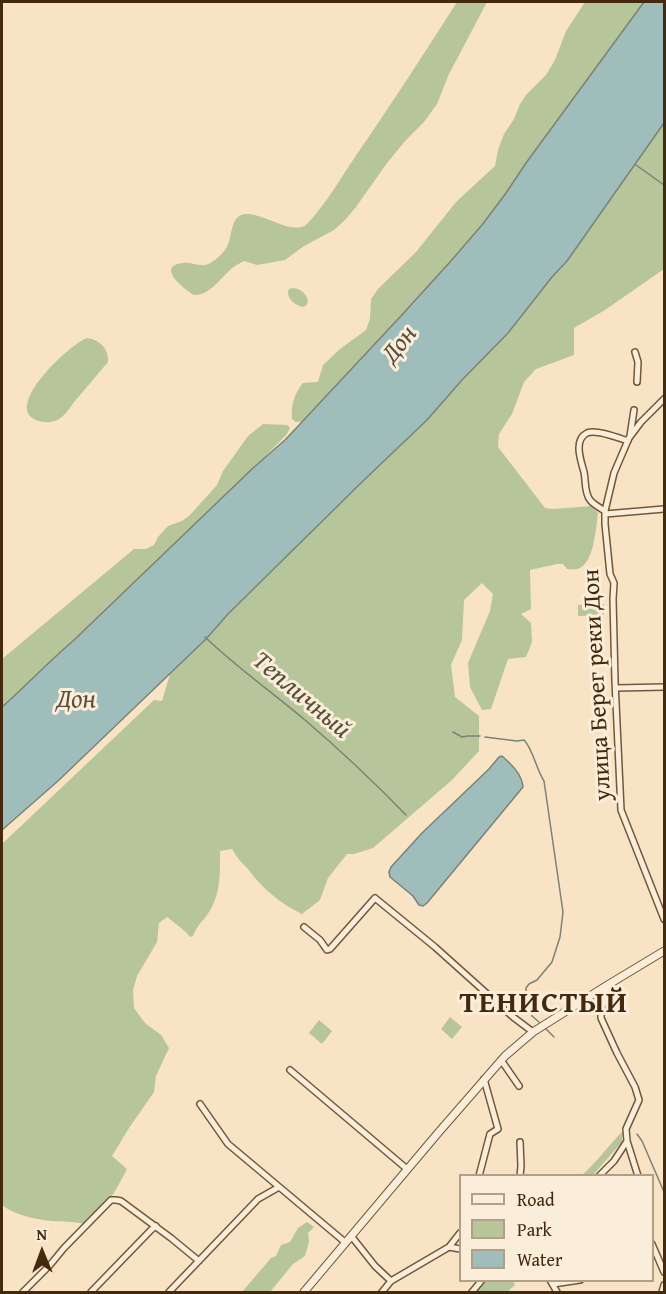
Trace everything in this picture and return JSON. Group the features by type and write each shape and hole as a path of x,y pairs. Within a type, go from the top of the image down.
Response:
{"street":[{"path":"634,352 638,362 637,382"},
{"name":"улица Берег реки Дон","path":"664,399 641,422 628,440 614,473 605,513 610,574 614,583 621,810 664,919"},
{"path":"634,410 628,440 596,432 588,432 583,436 579,456 587,495 590,501 605,513 664,509"},
{"path":"616,688 664,687"},
{"path":"304,927 320,940 327,950 330,950 375,898 533,1032"},
{"path":"304,1293 501,1060 533,1032 664,951"},
{"path":"606,986 601,1018 635,1087 639,1100 626,1130 637,1174"},
{"path":"501,1060 519,1086"},
{"path":"290,1070 407,1169"},
{"path":"480,1174 490,1134 498,1129 484,1079"},
{"path":"200,1104 228,1144 279,1187 349,1240 391,1281"},
{"path":"601,1174 614,1161 627,1141"},
{"path":"520,1142 520,1174"},
{"path":"169,1293 258,1199 279,1187"},
{"path":"23,1293 111,1200 121,1201 156,1226 199,1262"},
{"path":"91,1293 156,1226"},
{"path":"382,1293 391,1281 449,1247 459,1234"},
{"path":"449,1247 459,1250"},
{"path":"654,1249 664,1272"},
{"path":"551,1282 557,1293"},
{"path":"662,1293 664,1285"}],"green space":[{"path":"457,2 487,2 449,74 437,104 387,163 345,220 334,230 304,246 285,260 257,265 244,261 230,270 206,292 200,294 194,295 184,288 174,278 172,268 183,263 205,265 214,261 226,248 234,223 240,216 252,214 293,227 306,225 333,191"},
{"path":"585,2 646,2 527,168 445,272 304,421 296,422 292,419 293,404 297,391 303,383 318,382 323,365 366,330 370,319 371,299 378,289 416,252 456,202 495,166 504,134 520,104 546,75 555,60 566,31"},
{"path":"664,123 664,269 605,310 574,328 574,355 536,369 524,382 512,414 499,434 498,447 545,508 592,506 598,513 591,553 583,566 567,569 563,564 557,564 530,570 531,609 521,614 531,623 532,642 526,657 508,659 491,709 482,710 470,687 468,663 490,611 493,594 482,583 464,600 462,640 451,665 455,697 479,716 479,751 452,780 373,848 347,854 328,878 320,900 302,914 266,890 232,849 220,851 218,890 207,915 190,937 167,917 159,923 157,942 137,976 133,990 134,1008 145,1023 161,1035 169,1048 156,1076 154,1092 112,1156 127,1169 114,1192 104,1207 84,1224 38,1219 19,1214 2,1205 2,844 154,700 162,701 171,671 206,639 228,614 363,480 427,420 508,333 567,261"},
{"path":"293,288 301,290 304,294 308,301 306,306 299,306 290,299 288,291"},
{"path":"87,338 103,346 108,362 66,413 51,422 36,420 28,413 28,402 33,389 67,351"},
{"path":"263,424 287,425 290,428 287,434 205,518 2,709 2,659 134,549 146,549 154,545 168,526 190,515 217,485 223,471 248,436"},
{"path":"604,604 604,615 578,616 578,605"},
{"path":"450,1017 462,1027 452,1039 441,1029"},
{"path":"319,1020 332,1031 322,1044 309,1033"},
{"path":"622,1132 622,1142 594,1174 583,1174"},
{"path":"307,1222 314,1227 308,1233 309,1242 305,1256 293,1264 270,1292 242,1292 271,1258 276,1256 281,1245 290,1242 298,1228"},
{"path":"481,1282 514,1282 515,1285 507,1292 472,1292"}],"water":[{"name":"Дон","path":"644,2 664,2 664,123 567,261 508,333 427,420 228,614 206,639 58,781 2,830 2,707 286,439 400,317 482,225"},
{"path":"502,756 518,774 523,787 427,903 423,906 419,905 413,896 390,877 391,867 422,833"}],"waterway":[{"path":"636,165 664,185"},
{"name":"Тепличный","path":"205,637 318,731 406,815"},
{"path":"453,732 462,737 480,736"},
{"path":"485,737 524,740 544,781 563,912 560,937 552,962 537,980 529,984 526,988 526,995"},
{"path":"527,1000 532,1016 539,1022"},
{"path":"546,1029 554,1037"},
{"path":"637,1134 664,1192"}],"district":[{"name":"ТЕНИСТЫЙ","path":"544,1004"}]}
